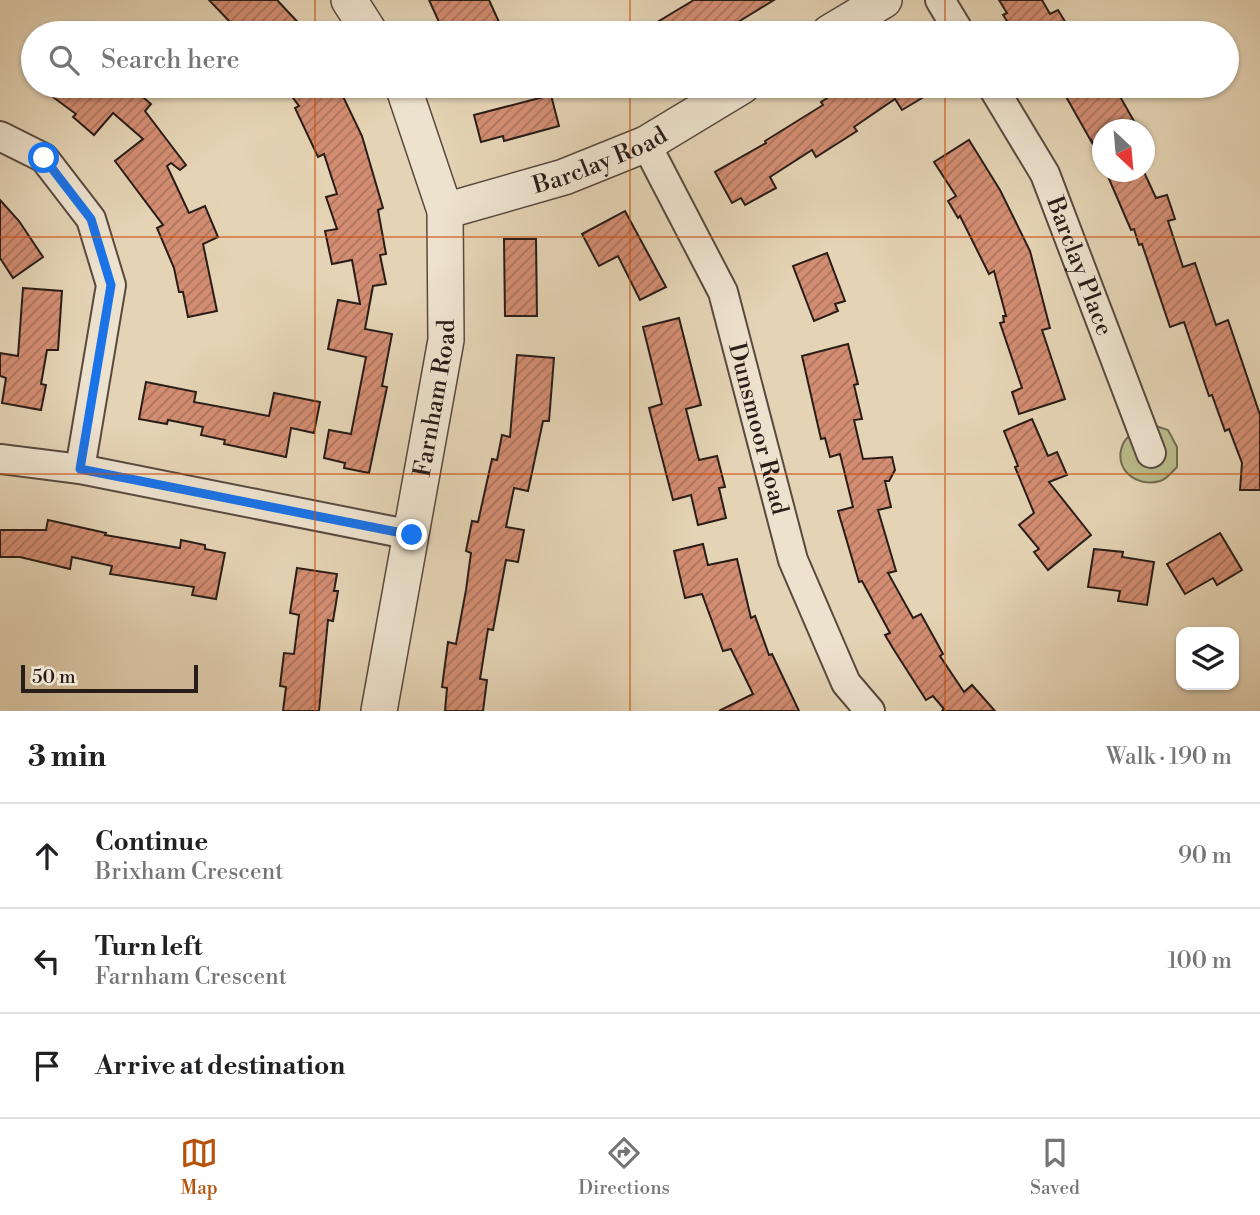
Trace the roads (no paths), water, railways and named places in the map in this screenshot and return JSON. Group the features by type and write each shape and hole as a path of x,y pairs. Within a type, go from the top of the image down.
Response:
{"street":[{"path":"349,0 362,21"},
{"path":"849,21 884,0"},
{"path":"940,0 953,21"},
{"name":"Farnham Road","path":"379,711 446,340 445,211 407,98"},
{"name":"Barclay Road","path":"445,211 564,177 646,144 722,98"},
{"name":"Barclay Place","path":"999,98 1045,174 1151,453"},
{"path":"0,136 44,158 91,219 111,285 80,469"},
{"name":"Dunsmoor Road","path":"646,144 723,292 793,560 846,683 870,711"},
{"path":"0,459 80,469 412,535"}]}
